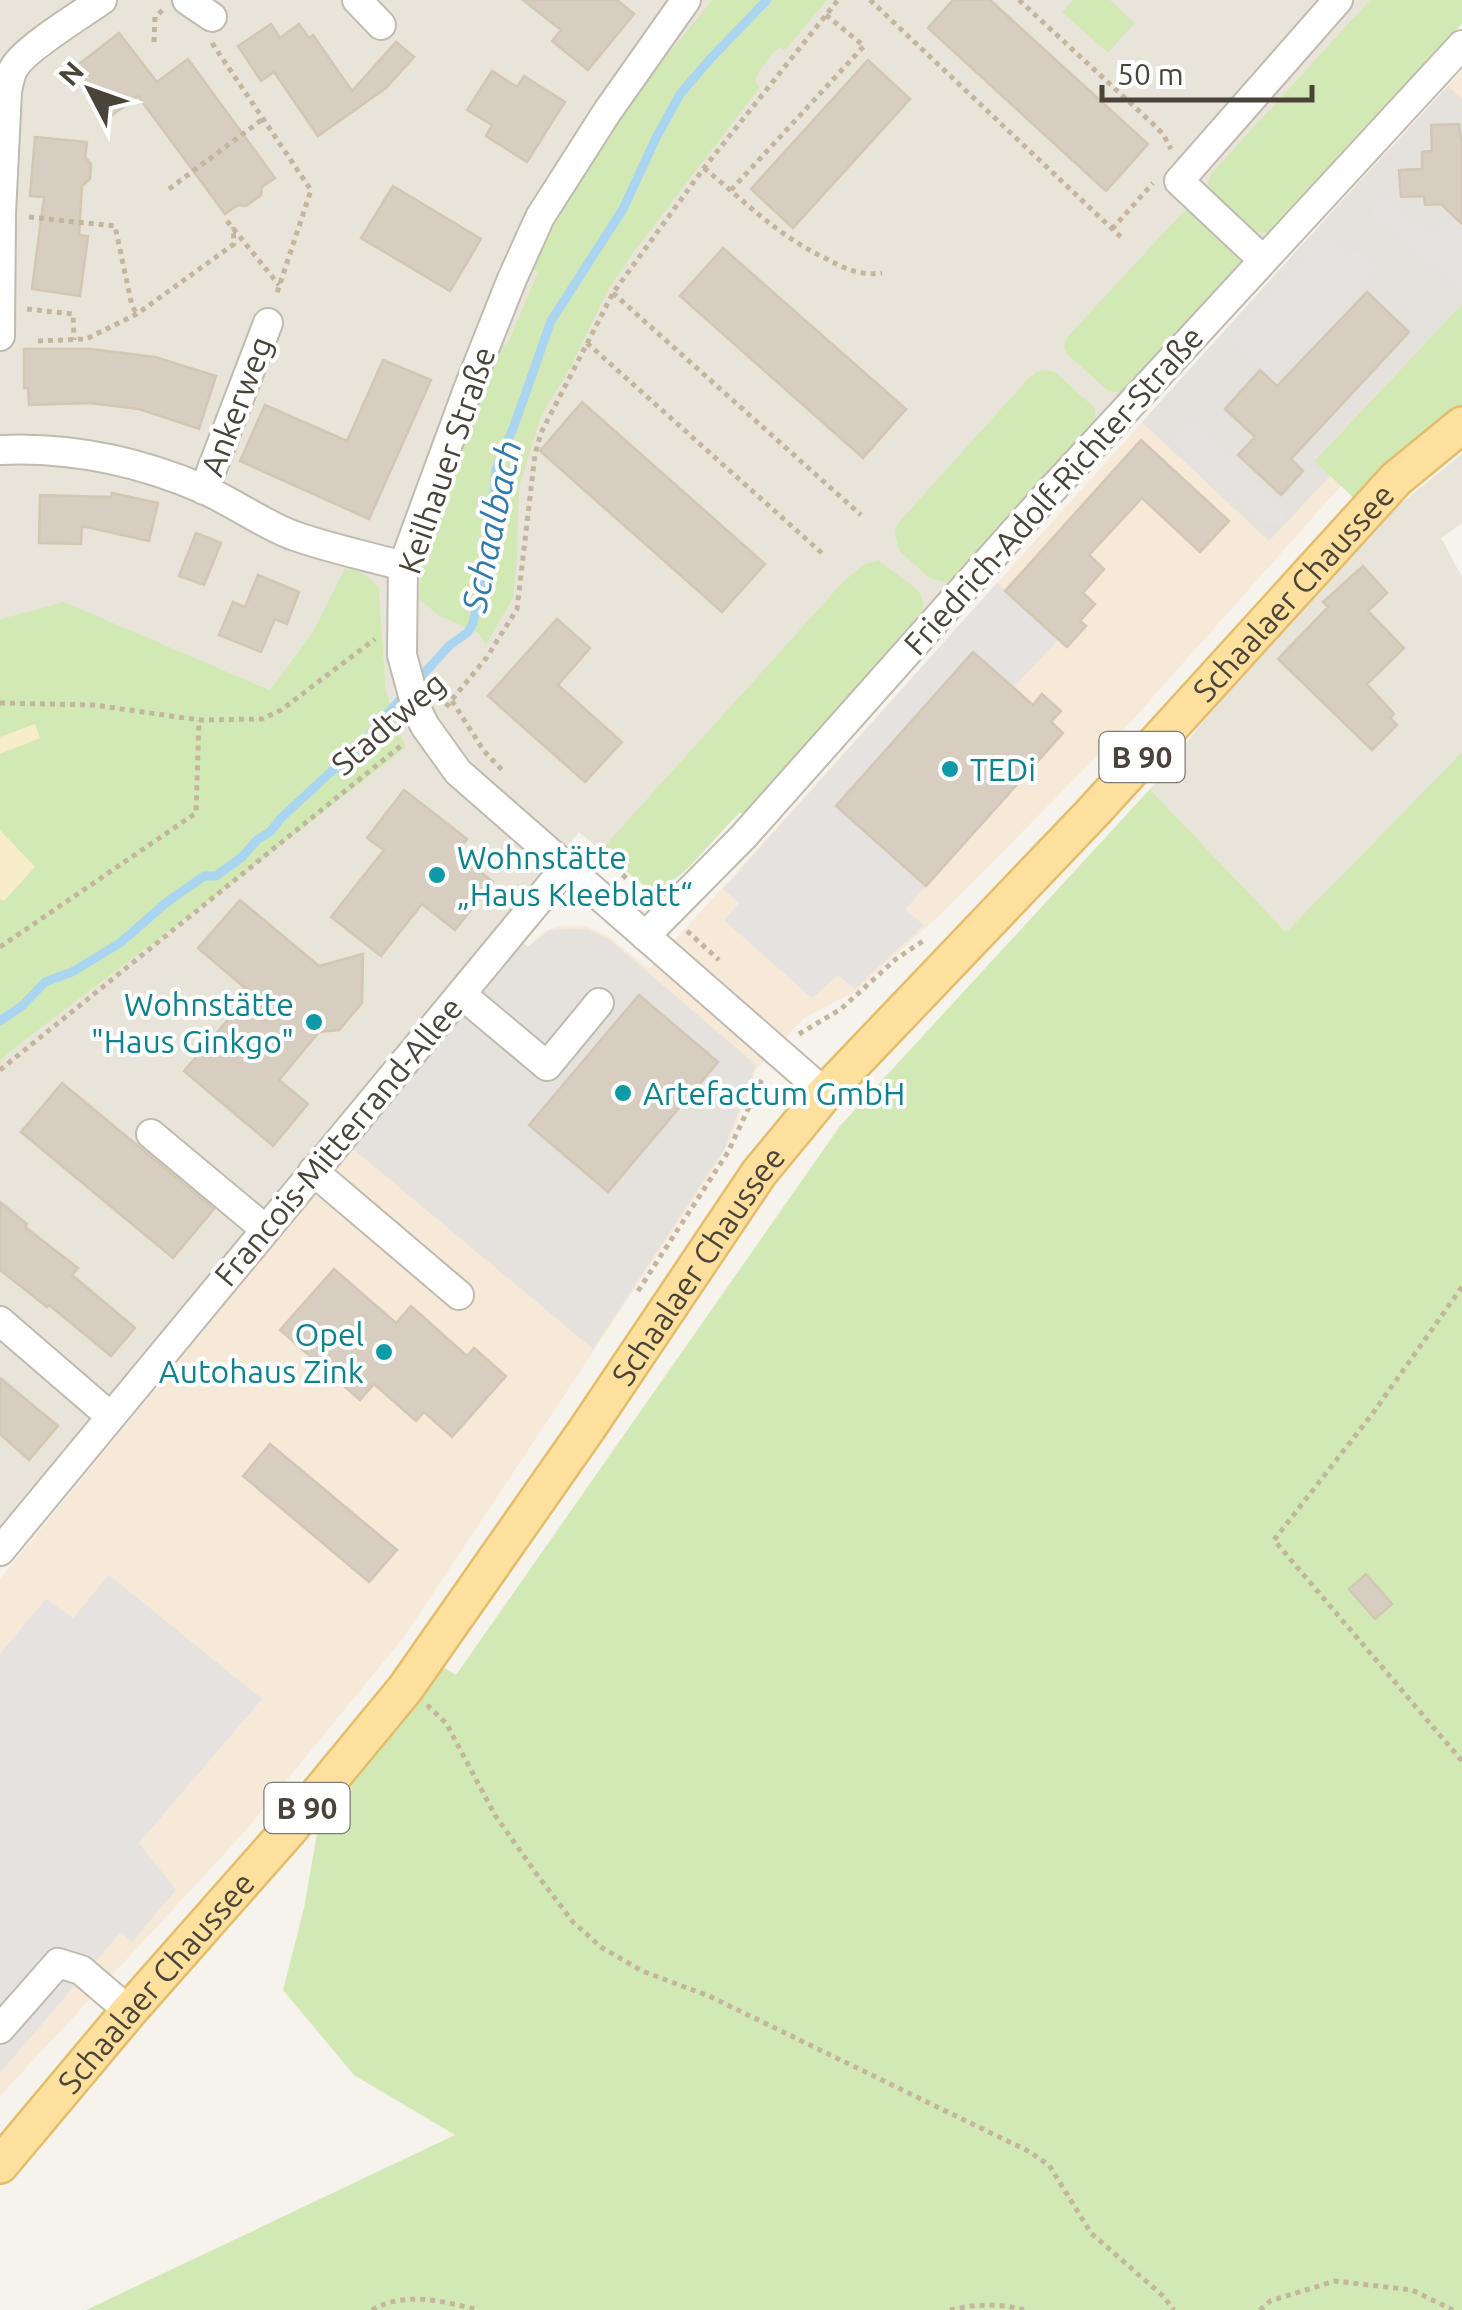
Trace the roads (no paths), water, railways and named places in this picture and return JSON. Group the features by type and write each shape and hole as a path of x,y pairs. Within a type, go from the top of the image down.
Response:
{"main road":[{"name":"Schaalaer Chaussee","path":"0,2165 405,1689 759,1173 825,1093 1095,810 1396,479 1462,425"}],"street":[{"path":"0,336 7,91 14,68 25,54 102,0"},
{"path":"187,0 212,18"},
{"path":"357,0 381,25"},
{"name":"Keilhauer Straße","path":"686,0 607,112 540,218 512,279 403,566 402,655 421,718 458,772 825,1093"},
{"path":"1264,260 1179,181 1289,42 1338,0"},
{"name":"Friedrich-Adolf-Richter-Straße","path":"645,936 742,837 941,598 1264,260 1462,45"},
{"name":"Ankerweg","path":"204,490 268,323"},
{"path":"0,450 42,448 140,466 204,490 291,534 403,566"},
{"name":"Francois-Mitterrand-Allee","path":"0,1551 566,867"},
{"path":"461,994 547,1066 599,1004"},
{"path":"151,1134 265,1229"},
{"path":"313,1171 459,1295"},
{"path":"0,1321 110,1416"},
{"path":"0,2029 58,1963 81,1970 129,2011"}],"waterway":[{"name":"Schaalbach","path":"417,681 473,623 489,550 496,469 551,321 623,209 680,94 767,0"},
{"name":"Schaalbach","path":"0,1021 45,982 72,972 120,943 167,902 204,876 216,876 242,857 334,769 351,763 406,693"}],"place":[{"name":"TEDi","path":"950,769"},
{"name":"Wohnstätte „Haus Kleeblatt“","path":"437,875"},
{"name":"Wohnstätte \"Haus Ginkgo\"","path":"314,1022"},
{"name":"Artefactum GmbH","path":"623,1093"},
{"name":"Opel Autohaus Zink","path":"384,1352"}]}
